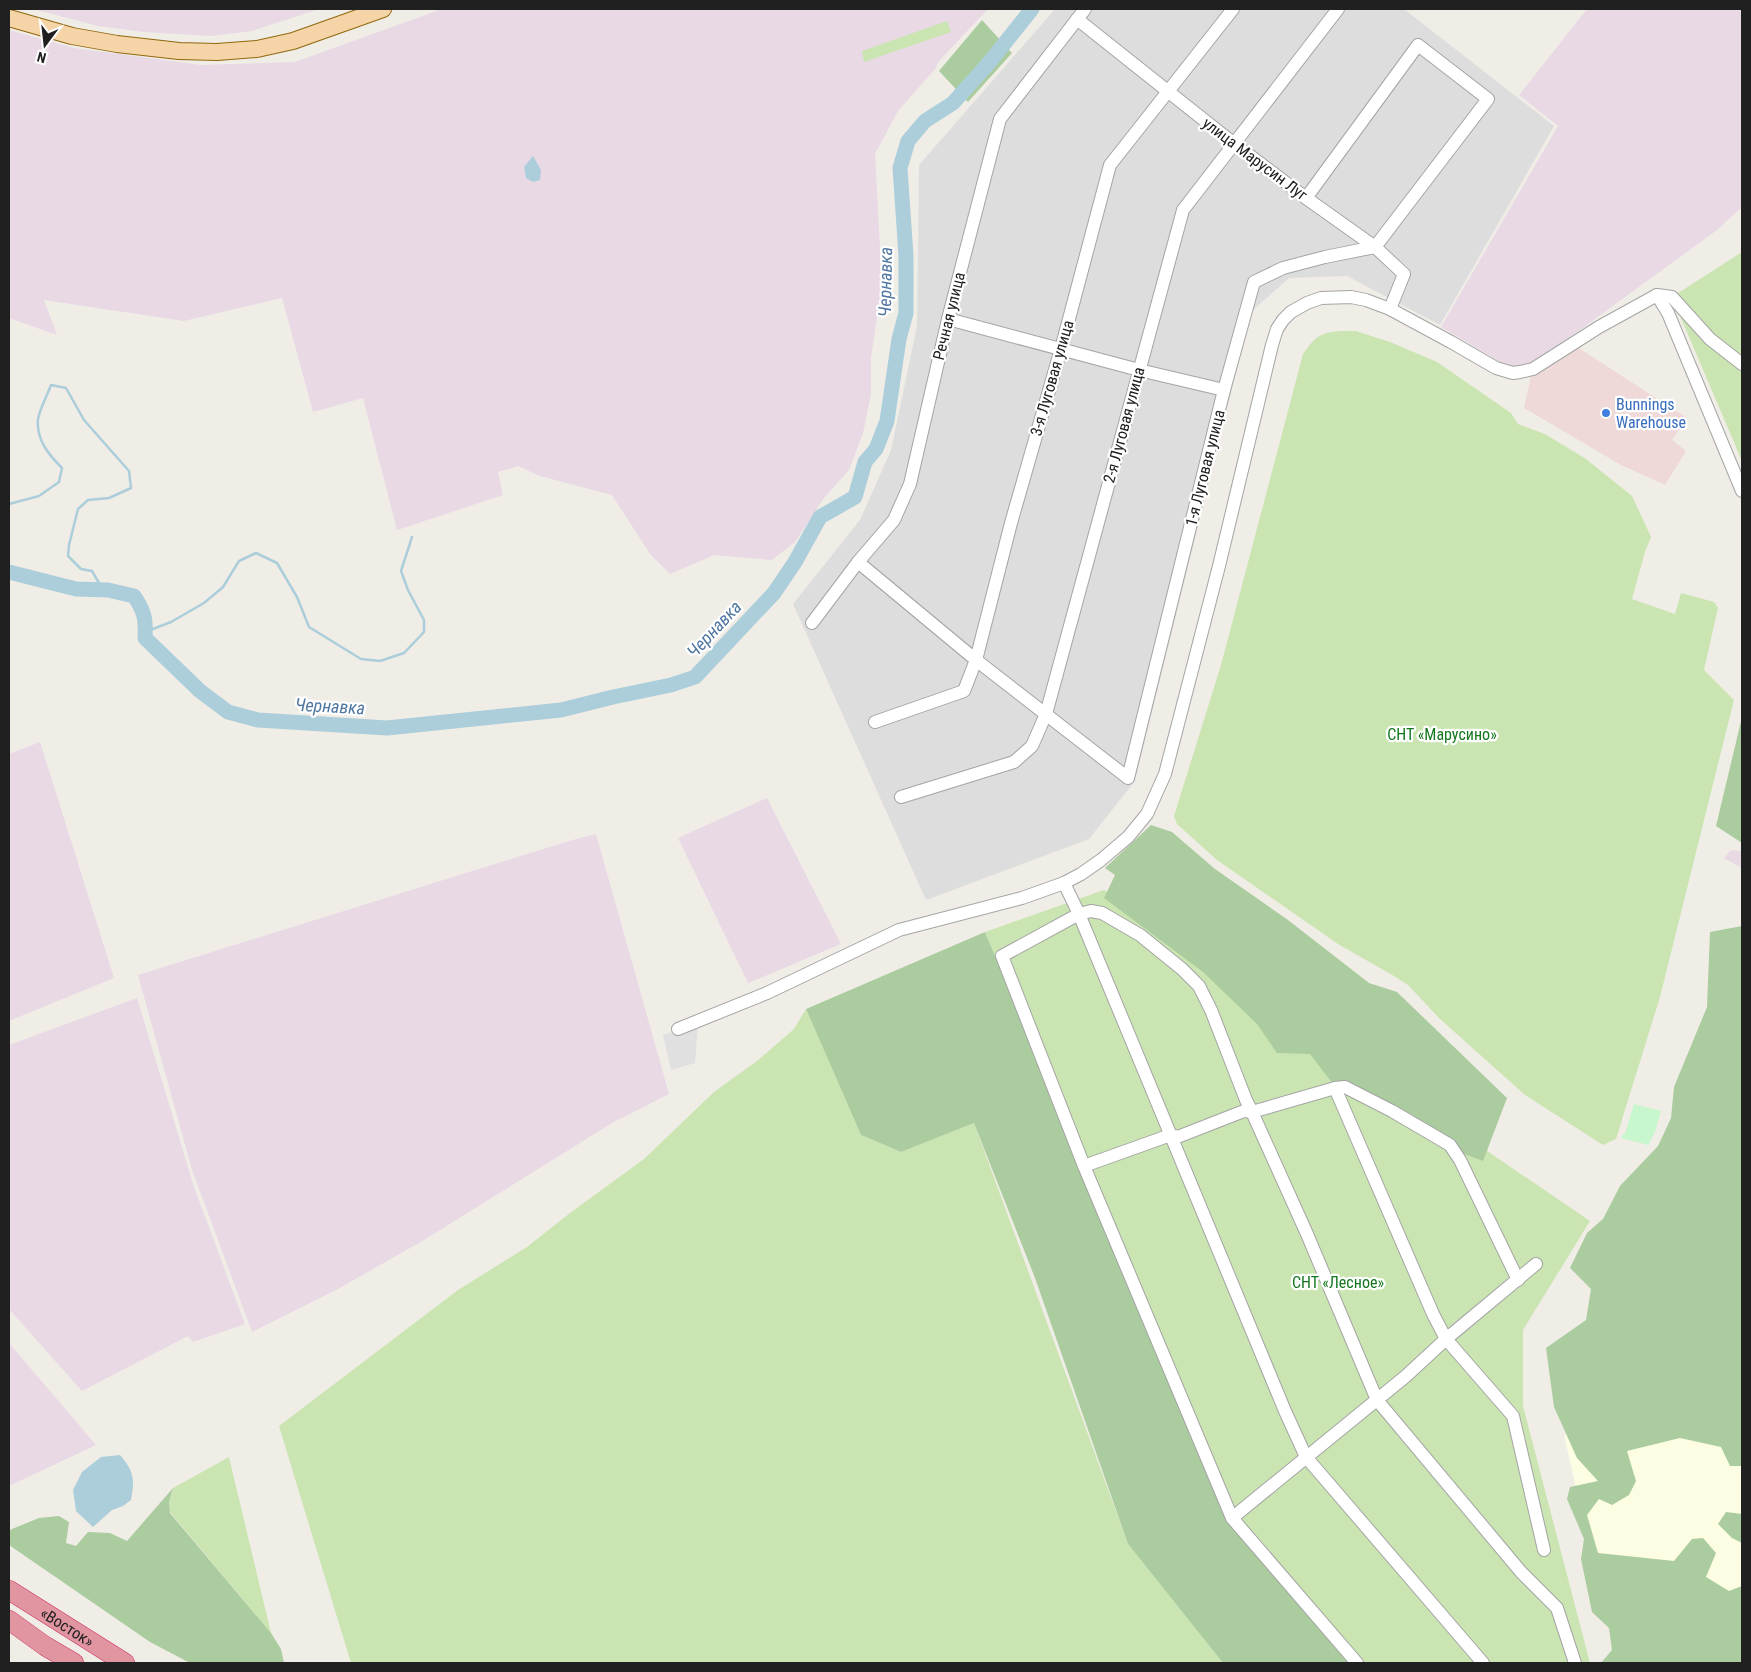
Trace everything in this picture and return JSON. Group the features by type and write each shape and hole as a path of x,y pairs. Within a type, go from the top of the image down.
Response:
{"highway":[{"name":"«Восток»","path":"9,1590 125,1663"},
{"name":"«Восток»","path":"9,1620 45,1646 74,1663"}],"main road":[{"path":"9,18 72,36 117,44 179,51 217,52 257,49 293,41 383,9"}],"street":[{"name":"3-я Луговая улица","path":"875,722 964,691 976,660 1110,165 1233,9"},
{"name":"2-я Луговая улица","path":"901,797 1014,762 1032,746 1046,714 1183,210 1338,9"},
{"name":"улица Марусин Луг","path":"1081,14 1168,92 1306,198 1375,247 1404,274 1390,309"},
{"name":"Речная улица","path":"812,623 858,562 894,520 910,484 948,319 1000,119 1081,14"},
{"path":"1306,198 1418,45 1488,99 1375,247"},
{"name":"1-я Луговая улица","path":"1046,714 1128,778 1224,390 1254,282 1283,268 1375,247"},
{"path":"1656,295 1668,312 1742,490"},
{"path":"678,1028 767,994 899,930 1022,898 1064,883 1101,860 1128,837 1147,814 1162,782 1219,566 1277,329 1291,312 1321,298 1336,296 1372,302 1390,309 1496,368 1513,372 1533,369 1656,295 1672,297 1710,339 1742,364"},
{"path":"948,319 1139,370 1224,390"},
{"path":"858,562 976,660 1046,714"},
{"path":"1064,883 1079,914 1285,1412 1306,1457 1483,1663"},
{"path":"1357,1663 1232,1518 1084,1166 1002,956 1079,914 1091,911 1102,913 1140,934 1182,969 1198,986 1211,1010 1252,1112 1307,1234 1376,1400 1521,1572 1557,1608 1575,1663"},
{"path":"1084,1166 1164,1137 1180,1136 1244,1111 1252,1112 1335,1088 1345,1087 1392,1111 1450,1145 1460,1160 1518,1280"},
{"path":"1335,1088 1433,1314 1446,1339 1513,1416 1544,1550"},
{"path":"1232,1518 1376,1400 1536,1264"}],"shaded area":[{"path":"33,9 319,9 252,31 210,36 144,32 98,26"},
{"path":"442,9 988,9 939,61 935,69 898,111 875,154 882,284 871,358 871,394 863,433 849,470 824,498 795,542 772,560 714,555 670,574 650,554 612,495 540,476 518,466 498,472 503,495 397,530 363,398 313,412 282,298 184,321 44,300 57,335 9,318 9,30 74,48 201,65 295,62"},
{"path":"1055,9 1404,9 1554,126 1440,325 1347,276 1289,278 1251,312 1135,781 1089,839 926,900 793,604 860,520 891,450 917,326 919,165"},
{"path":"1587,9 1742,9 1742,207 1717,230 1529,367 1512,369 1441,327 1558,126 1519,95"},
{"name":"Bunnings Warehouse","path":"1574,345 1687,418 1672,440 1686,451 1665,485 1621,465 1524,408 1532,372"},
{"path":"40,742 114,978 9,1021 9,754"},
{"path":"767,798 841,944 748,983 678,838"},
{"path":"596,834 669,1094 612,1123 424,1240 338,1289 252,1332 192,1170 138,975"},
{"path":"1731,850 1742,851 1742,868 1724,858"},
{"path":"137,998 194,1187 245,1324 193,1342 188,1336 82,1391 9,1309 9,1045"},
{"path":"698,1023 695,1063 671,1070 663,1035"},
{"path":"9,1343 96,1445 9,1486"},
{"path":"1742,1410 1742,1607 1607,1625 1564,1435"}],"green space":[{"path":"982,20 1012,53 968,102 939,71"},
{"path":"947,21 951,32 864,62 862,51"},
{"path":"1742,252 1742,461 1672,297"},
{"name":"СНТ «Марусино»","path":"1340,331 1356,331 1390,342 1437,362 1511,413 1518,424 1545,434 1586,459 1632,496 1651,537 1632,599 1675,614 1681,593 1714,602 1718,608 1704,670 1734,700 1660,997 1616,1139 1603,1145 1525,1095 1440,1019 1408,985 1338,944 1217,860 1177,824 1174,816 1221,665 1303,354 1318,337"},
{"path":"1742,717 1742,843 1716,826"},
{"path":"1151,825 1172,832 1215,869 1288,920 1369,983 1397,992 1507,1098 1483,1161 1456,1151 1333,1084 1310,1054 1277,1053 1257,1024 1203,972 1104,898 1115,875 1105,868"},
{"name":"СНТ «Лесное»","path":"1104,890 1590,1221 1523,1330 1523,1406 1590,1663 1353,1663 1226,1511 985,932"},
{"path":"1742,926 1742,1466 1730,1466 1721,1447 1680,1438 1627,1451 1636,1481 1629,1495 1612,1505 1599,1499 1587,1515 1598,1553 1674,1561 1692,1539 1703,1538 1716,1553 1706,1577 1729,1591 1742,1586 1742,1663 1601,1663 1612,1650 1609,1628 1592,1612 1581,1559 1584,1539 1567,1499 1570,1487 1598,1481 1577,1458 1554,1407 1546,1348 1586,1320 1591,1289 1570,1268 1587,1233 1603,1219 1620,1186 1658,1146 1671,1118 1674,1087 1707,1007 1710,932"},
{"path":"985,932 1226,1511 1353,1663 1223,1663 1128,1544 1035,1278 974,1123 901,1152 861,1135 806,1009"},
{"path":"806,1009 861,1135 901,1152 974,1123 1128,1544 1223,1663 351,1663 279,1426 458,1290 527,1247 644,1159 714,1092 757,1061 794,1029"},
{"path":"1634,1104 1661,1111 1655,1132 1648,1145 1621,1138 1625,1134"},
{"path":"229,1457 271,1633 170,1512 169,1502 173,1488"},
{"path":"173,1488 169,1502 170,1513 271,1633 281,1649 284,1663 190,1663 150,1642 9,1545 9,1531 12,1529 39,1518 59,1516 69,1522 66,1543 76,1546 88,1532 110,1533 127,1541"},
{"path":"1726,1512 1742,1514 1742,1543 1732,1538 1718,1524"}],"water":[{"path":"533,156 541,170 540,180 533,182 526,178 524,167"},
{"path":"120,1455 131,1471 133,1486 131,1500 123,1506 112,1510 93,1527 76,1511 73,1490 82,1472 101,1457"}],"waterway":[{"name":"Чернавка","path":"9,572 76,589 108,590 134,596 144,616 145,638 200,691 228,712 258,720 387,728 561,710 671,685 695,677 774,593 795,562 820,517 855,497 865,462 876,449 887,421 899,339 906,313 906,256 900,168 908,141 925,121 953,103 988,64 1032,9"},
{"path":"9,504 39,496 59,482 62,468 52,458 41,440 38,419 51,385 66,388 84,420 129,471 131,488 109,498 88,500 78,509 69,545 68,556 81,569 92,571 103,590"},
{"path":"145,632 171,622 204,603 223,587 239,561 256,553 277,563 297,597 309,627 361,659 380,661 404,653 424,632 424,620 408,590 401,571 412,537"}],"place":[{"name":"Bunnings Warehouse","path":"1606,413"}]}
